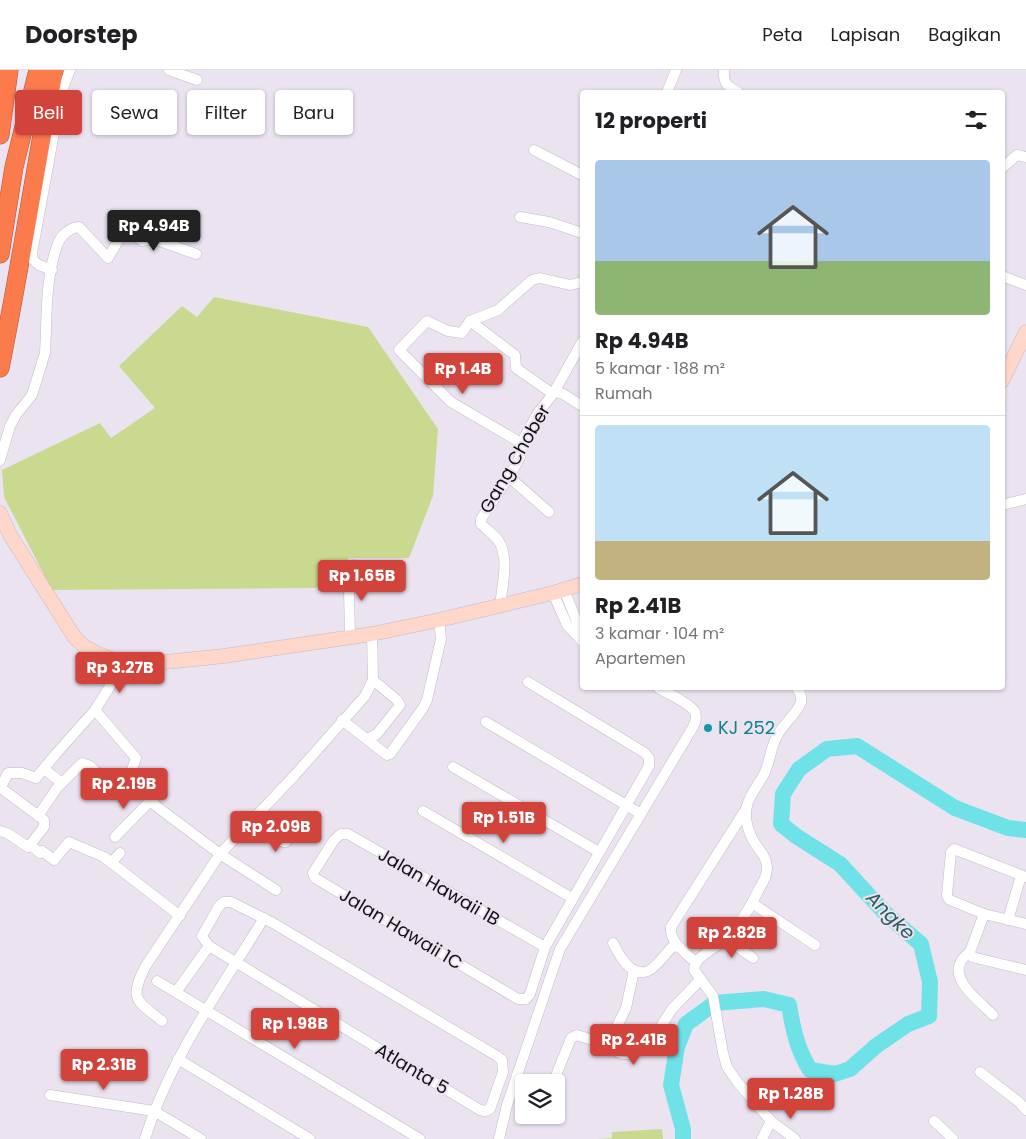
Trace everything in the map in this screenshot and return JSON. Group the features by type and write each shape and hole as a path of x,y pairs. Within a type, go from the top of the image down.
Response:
{"highway":[{"path":"0,135 9,70"},
{"path":"0,254 14,166 38,70"},
{"path":"0,368 54,70"}],"main road":[{"path":"1005,375 1026,332"},
{"path":"0,513 5,530 75,638 96,653 124,664 156,664 224,656 372,634 500,606 580,585"}],"street":[{"path":"52,270 39,265 33,260 32,253 59,106 70,70"},
{"path":"169,70 198,80"},
{"path":"669,90 676,70"},
{"path":"724,70 724,81 727,87 734,90"},
{"path":"534,150 580,174"},
{"path":"1005,165 1017,155 1026,157"},
{"path":"520,217 550,222 580,232"},
{"path":"0,460 10,426 32,395 46,353 52,270 57,245 70,229 80,228 108,258 125,229 142,241 154,239 196,254"},
{"path":"1005,277 1026,285"},
{"path":"523,444 451,402 399,350 427,321 448,331 462,333 470,321 498,310 532,280 540,278 570,286 580,283"},
{"path":"470,321 515,355 516,368 554,392 563,394 580,405"},
{"name":"Gang Chober","path":"500,606 504,564 503,553 498,541 480,521 520,457 525,436 538,412 554,392 580,346"},
{"path":"509,477 548,512"},
{"path":"1005,504 1026,499"},
{"path":"350,637 349,589 354,565"},
{"path":"559,591 577,622 580,638"},
{"path":"342,720 388,756 427,700 441,639 439,620"},
{"path":"162,1021 137,1000 135,994 145,967 220,854 294,776 365,696 373,680 372,634"},
{"path":"30,845 44,826 44,820 0,788 8,773 22,773 36,778 95,710 124,664"},
{"path":"367,739 377,734 400,705 397,700 373,680"},
{"path":"499,1139 507,1105 560,949 634,809 649,766 649,758 645,753 528,682"},
{"path":"545,947 599,852 634,809 696,720 695,713 690,707 661,690"},
{"path":"696,963 679,947 670,932 671,927 746,808 749,799 765,772 777,734 801,701 801,694 798,690"},
{"path":"95,710 136,758 130,775 156,806 220,854 276,890"},
{"path":"486,722 634,809"},
{"path":"38,816 62,783 82,763 90,766 120,794 134,780"},
{"path":"453,767 599,852"},
{"path":"44,769 62,783"},
{"path":"115,837 151,800"},
{"path":"746,808 746,821 750,835 764,855 767,869 752,903 726,939 696,963 694,970 713,996 727,1068 771,1121 795,1139"},
{"path":"423,811 572,898"},
{"path":"256,816 283,842 286,842 298,828"},
{"path":"0,831 7,833 28,847 30,845 40,853 42,851 54,860 69,842 104,857 180,916"},
{"name":"Jalan Hawaii 1B","path":"334,840 341,834 348,834 545,947"},
{"name":"Jalan Hawaii 1C","path":"334,840 313,873 316,878 518,999 526,999 530,994 545,947"},
{"path":"1008,920 1023,876 954,850 951,852 948,898 984,914 1008,920 1026,924"},
{"path":"111,863 120,853"},
{"path":"146,1139 154,1111 178,1059 264,918 231,902 224,902 219,906 202,936 209,946 176,992"},
{"path":"752,903 815,945"},
{"path":"984,914 970,952 964,956 959,966 958,976 962,984 993,1015"},
{"name":"Atlanta 5","path":"209,946 471,1105 485,1111 490,1109 493,1105 503,1072 502,1060 498,1056 264,918"},
{"path":"726,939 753,958"},
{"path":"614,944 618,954 627,966 634,970 648,971 672,947 679,947"},
{"path":"970,952 972,957 1026,970"},
{"path":"608,1045 626,1008 634,970"},
{"path":"556,1074 571,1038 577,1035 608,1045 621,1054 626,1055 645,1045 654,1036 672,1009 700,980"},
{"path":"157,981 420,1139"},
{"path":"178,1059 310,1139"},
{"path":"980,1072 1019,1102 1026,1110"},
{"path":"50,1095 154,1111 201,1139"},
{"path":"762,1139 771,1121"},
{"path":"934,1121 953,1139"}],"green space":[{"path":"214,297 368,327 438,429 433,496 409,558 349,558 316,588 52,590 4,497 2,470 100,423 111,438 155,408 119,366 182,306 197,317"},
{"path":"662,1129 663,1139 598,1139 612,1138 612,1132"}],"waterway":[{"name":"Angke","path":"683,1139 683,1129 671,1085 677,1047 686,1024 715,1003 764,999 789,1005 796,1039 810,1070 835,1074 850,1069 876,1046 908,1024 929,1016 930,982 921,944 886,914 840,864 796,836 781,824 783,794 799,769 827,749 857,746 955,808 1008,828 1026,830"}],"place":[{"name":"KJ 252","path":"708,728"}]}
